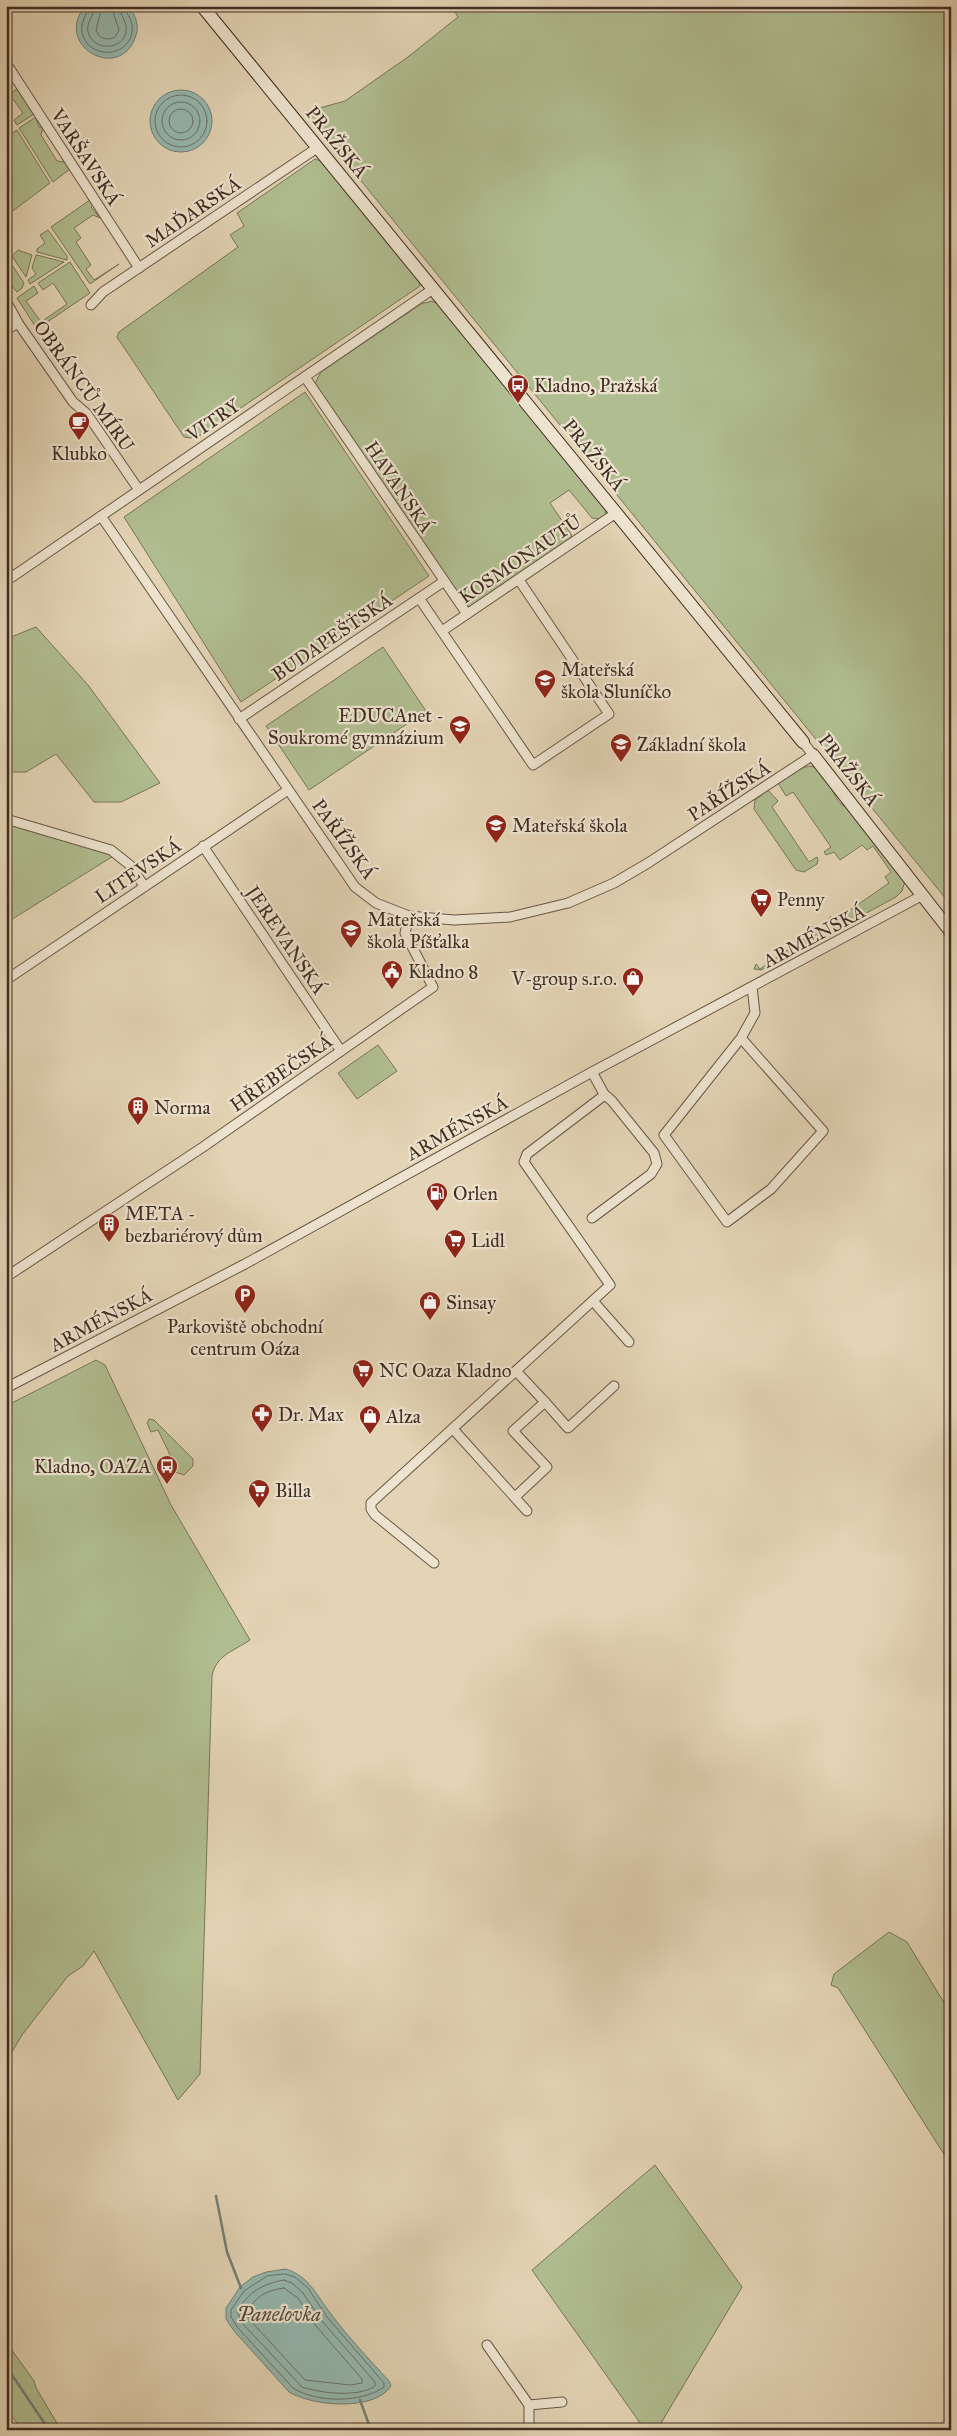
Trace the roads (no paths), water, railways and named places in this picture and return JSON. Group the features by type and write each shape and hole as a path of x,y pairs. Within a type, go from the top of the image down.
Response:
{"street":[{"name":"PRAŽSKÁ","path":"202,6 813,754 951,932"},
{"name":"VARŠAVSKÁ","path":"6,63 139,268"},
{"name":"MAĎARSKÁ","path":"90,305 103,292 317,148"},
{"name":"VITRY","path":"6,569 12,577 433,289"},
{"name":"OBRÁNCŮ MÍRU","path":"6,301 18,323 73,402 87,414 138,490"},
{"path":"6,330 18,323"},
{"name":"HAVANSKÁ","path":"305,377 443,582 467,614"},
{"name":"KOSMONAUTŮ","path":"442,631 616,513"},
{"name":"PAŘÍŽSKÁ","path":"101,516 355,887 376,903 409,916 454,920 510,917 568,903 614,883 648,863 813,754"},
{"path":"419,598 533,765 609,714 519,580"},
{"name":"BUDAPEŠŤSKÁ","path":"239,719 443,582"},
{"name":"LITEVSKÁ","path":"6,980 288,790"},
{"path":"6,819 111,850 131,866 144,886"},
{"name":"JEREVANSKÁ","path":"203,846 342,1051"},
{"name":"ARMÉNSKÁ","path":"6,1388 254,1259 592,1072 922,895"},
{"name":"HŘEBEČSKÁ","path":"6,1277 50,1250 342,1051 433,986 405,933 409,916"},
{"path":"741,1038 823,1131 771,1189 727,1222 664,1135 741,1038 755,1013 752,987"},
{"path":"592,1072 604,1094 612,1101 654,1153 657,1164 651,1174 592,1218"},
{"path":"434,1563 375,1515 371,1509 371,1503 610,1285 524,1162 528,1154 604,1094"},
{"path":"593,1301 629,1342"},
{"path":"516,1371 568,1428 614,1386"},
{"path":"515,1497 547,1467 514,1431 545,1402"},
{"path":"453,1429 528,1512"},
{"path":"487,2345 529,2405 529,2430"},
{"path":"529,2405 562,2402"}],"water":[{"path":"85,6 129,6 134,14 137,30 135,38 127,51 116,57 104,58 92,54 83,45 77,34 77,21"},
{"path":"181,90 193,93 203,99 209,109 212,121 209,133 203,143 193,149 181,152 169,149 159,143 153,133 150,121 153,109 159,99 169,93"},
{"name":"Panelovka","path":"286,2269 294,2272 312,2287 344,2331 389,2381 391,2386 383,2394 371,2400 342,2404 312,2401 299,2397 289,2392 234,2331 226,2319 226,2308 240,2287 253,2277 266,2272"}],"waterway":[{"path":"216,2196 227,2252 241,2288"},
{"path":"6,2366 49,2430"},
{"path":"360,2400 371,2430"}],"place":[{"name":"Kladno, Pražská","path":"518,404"},
{"name":"Klubko","path":"79,441"},
{"name":"Mateřská škola Sluníčko","path":"545,699"},
{"name":"EDUCAnet - Soukromé gymnázium","path":"460,745"},
{"name":"Základní škola","path":"621,763"},
{"name":"Mateřská škola","path":"496,844"},
{"name":"Penny","path":"761,918"},
{"name":"Mateřská škola Píšťalka","path":"351,949"},
{"name":"Kladno 8","path":"392,990"},
{"name":"V-group s.r.o.","path":"633,997"},
{"name":"Norma","path":"138,1126"},
{"name":"Orlen","path":"437,1212"},
{"name":"META - bezbariérový dům","path":"109,1243"},
{"name":"Lidl","path":"455,1259"},
{"name":"Parkoviště obchodní centrum Oáza","path":"245,1314"},
{"name":"Sinsay","path":"430,1321"},
{"name":"NC Oaza Kladno","path":"363,1389"},
{"name":"Dr. Max","path":"262,1433"},
{"name":"Alza","path":"370,1435"},
{"name":"Kladno, OAZA","path":"167,1485"},
{"name":"Billa","path":"259,1509"}]}
